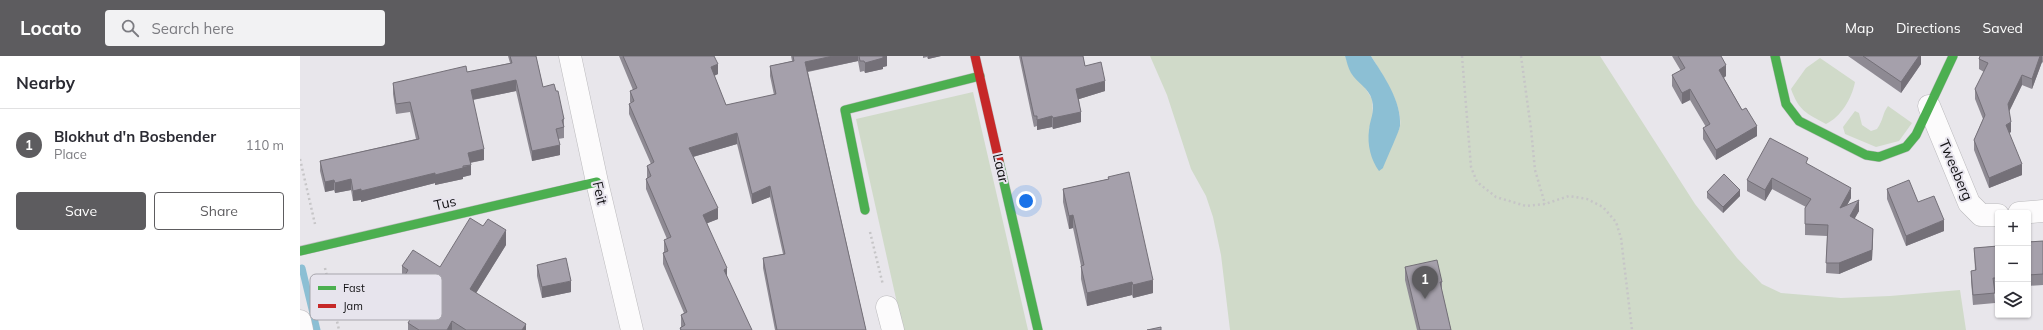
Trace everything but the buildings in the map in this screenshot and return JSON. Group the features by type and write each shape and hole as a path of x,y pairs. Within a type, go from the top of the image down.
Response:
{"street":[{"name":"Feit","path":"570,56 597,182 632,330"},
{"name":"Laar","path":"975,56 1038,330"},
{"path":"1775,56 1786,104 1799,121 1866,155 1879,157 1906,147 1916,135 1954,56"},
{"path":"865,210 845,110 980,76"},
{"name":"Tweeberg","path":"1929,106 1969,204 1981,215 1995,215"},
{"name":"Tus","path":"300,251 597,182"},
{"path":"2031,212 2043,210"},
{"path":"887,307 892,330"},
{"path":"300,321 302,330"}],"path":[{"path":"1462,56 1470,167 1476,182 1496,198 1526,206 1545,204 1569,196 1587,199 1603,208 1616,222 1620,238 1632,330"},
{"path":"1521,56 1535,170 1545,204"},
{"path":"865,210 887,307"}],"green space":[{"path":"1150,56 1345,56 1352,74 1364,86 1372,99 1373,117 1369,129 1393,140 1400,126 1398,109 1391,90 1371,56 1600,56 1695,204 1737,258 1762,284 1781,293 1841,298 1890,296 1960,290 1966,330 1230,330 1221,255 1213,217 1206,196 1191,169 1167,95"},
{"path":"1820,58 1855,82 1854,88 1841,112 1826,124 1813,117 1800,107 1791,89 1806,68"},
{"path":"973,92 1028,330 903,330 856,119"},
{"path":"1888,106 1912,123 1899,141 1876,147 1845,134 1843,127 1855,111 1859,113 1862,125 1871,131 1877,129"}],"water":[{"path":"1345,56 1371,56 1391,89 1398,107 1400,126 1383,168 1379,171 1376,167 1369,147 1369,130 1373,109 1372,100 1366,89 1351,73"}],"waterway":[{"path":"302,268 310,301"},
{"path":"315,320 317,330"}],"traffic: fast":[{"path":"1775,56 1786,104 1799,121 1866,155 1879,157 1906,147 1916,135 1953,56"},
{"path":"865,210 845,110 980,76"},
{"path":"999,161 1038,330"},
{"path":"300,251 597,182"}],"traffic: jam":[{"path":"975,56 999,161"}],"place":[{"name":"Blokhut d'n Bosbender","path":"1425,299"}]}
